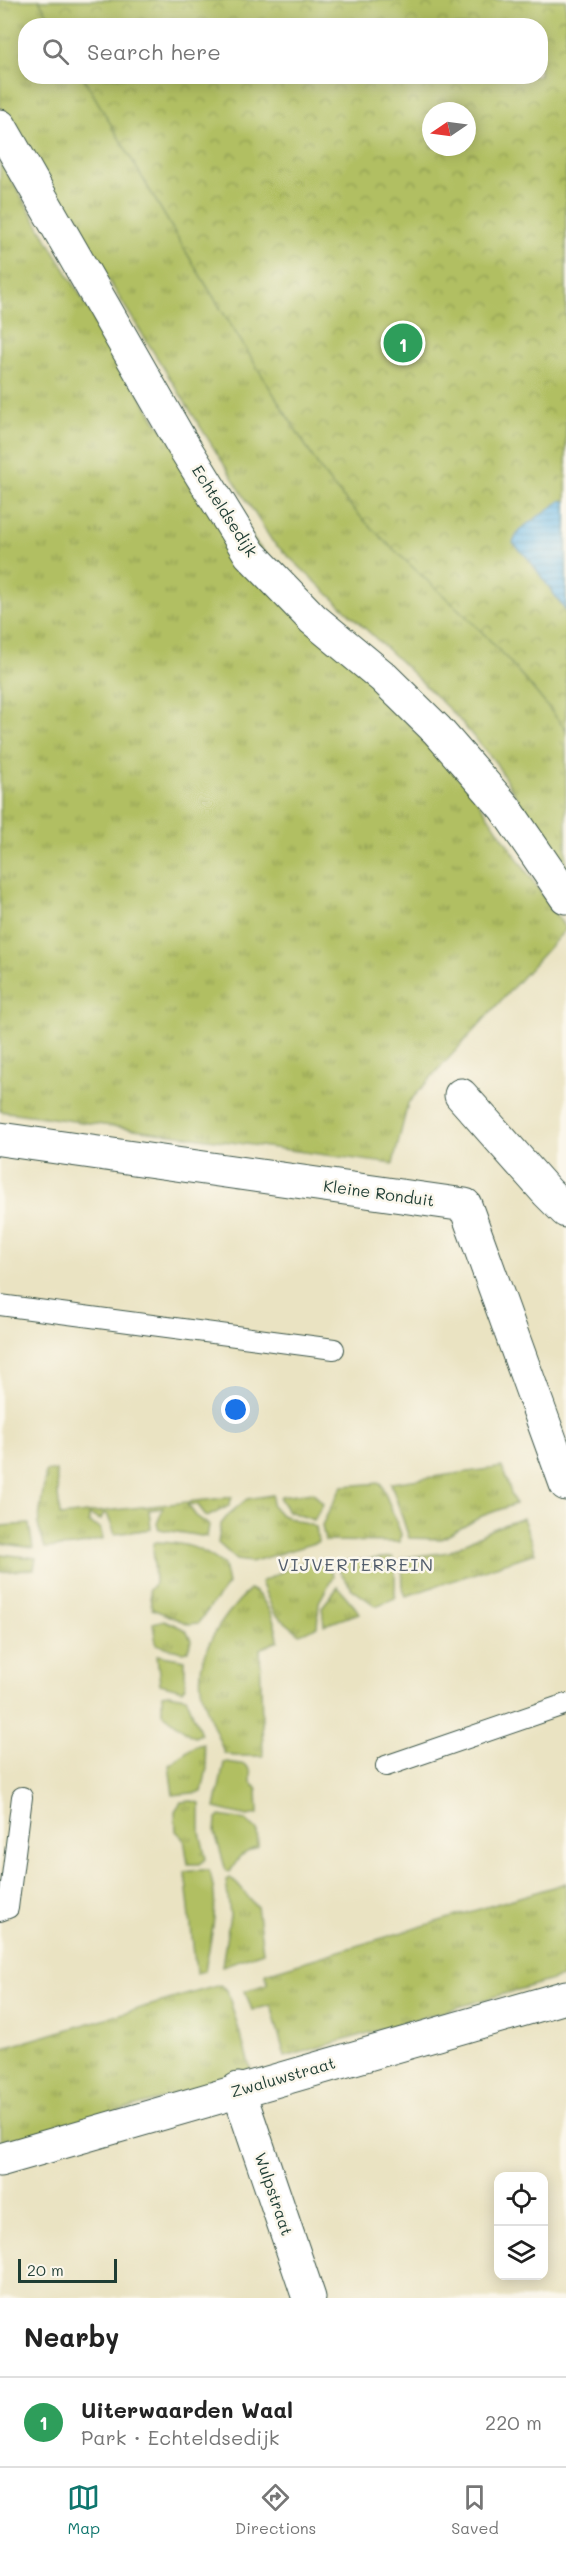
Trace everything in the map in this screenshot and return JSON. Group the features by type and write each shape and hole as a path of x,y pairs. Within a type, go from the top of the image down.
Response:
{"street":[{"name":"Echteldsedijk","path":"0,126 181,442 250,554 313,619 383,677 437,730 505,808 566,897"},
{"path":"461,1095 547,1192 566,1210"},
{"name":"Kleine Ronduit","path":"0,1139 465,1205 564,1468"},
{"name":"Zwaluwstraat","path":"0,2160 566,1997"},
{"name":"Wulpstraat","path":"238,2090 309,2298"}],"lane":[{"path":"0,1305 334,1349"},
{"path":"386,1766 566,1704"},
{"path":"0,1911 8,1908 22,1797"}],"green space":[{"path":"0,0 566,0 566,881 496,763 456,716 272,541 0,107"},
{"path":"39,0 566,0 566,730 526,680 493,644 377,534 320,469 195,267 87,84 548,84 548,18 50,18"},
{"path":"0,161 155,420 379,692 469,788 566,929 408,1103 393,1164 0,1111"},
{"path":"502,1467 515,1504 482,1516 442,1539 409,1538 391,1483"},
{"path":"46,1471 56,1471 60,1516 232,1497 229,1506 207,1517 198,1505 187,1504 196,1516 209,1525 207,1537 159,1529 157,1524 163,1508 149,1510 151,1529 115,1534 107,1514 103,1514 101,1520 89,1515 89,1523 100,1528 103,1539 75,1546 45,1548 38,1525"},
{"path":"381,1483 401,1534 400,1542 325,1541 322,1525 342,1486"},
{"path":"313,1492 323,1504 314,1520 288,1511 280,1499 281,1496"},
{"path":"273,1495 272,1505 281,1515 316,1527 318,1542 251,1562 237,1560 218,1543 221,1524 247,1499"},
{"path":"523,1518 535,1553 406,1596 403,1589 402,1558 449,1552 492,1529"},
{"path":"29,1524 33,1548 0,1543 0,1526"},
{"path":"153,1543 193,1547 224,1565 228,1584 198,1623 189,1624 152,1609 149,1590 155,1583"},
{"path":"0,1554 36,1558 34,1569 0,1572"},
{"path":"392,1557 395,1562 395,1598 376,1606 352,1589 339,1570 341,1562"},
{"path":"327,1560 333,1577 319,1602 317,1627 300,1634 274,1613 261,1582 297,1564"},
{"path":"338,1587 360,1613 324,1625 322,1607"},
{"path":"250,1589 266,1604 278,1641 260,1649 263,1756 233,1756 224,1753 208,1712 201,1687 201,1673 203,1659 215,1633"},
{"path":"164,1620 186,1630 191,1640 188,1651 181,1652 156,1644 153,1623"},
{"path":"157,1655 185,1660 185,1686 182,1690 160,1684"},
{"path":"162,1695 186,1697 201,1734 195,1737 190,1735 162,1713"},
{"path":"203,1744 207,1768 202,1792 173,1795 169,1765 189,1750"},
{"path":"224,1763 246,1765 251,1772 251,1783 257,1789 258,1814 247,1816 215,1808"},
{"path":"181,1802 200,1803 200,1832 206,1859 200,1864 188,1864 184,1839 176,1831 175,1811"},
{"path":"220,1816 245,1820 257,1830 258,1846 240,1856 230,1872 226,1871 215,1833 216,1819"},
{"path":"209,1870 213,1884 215,1909 205,1971 196,1973 185,1872"},
{"path":"229,1878 237,1883 257,1906 263,1952 222,1966 230,1915 226,1880"},
{"path":"566,1883 566,1976 285,2057 271,2005 252,2010 245,1991 267,1984 266,1973"},
{"path":"220,1985 227,1990 252,2074 0,2144 0,2049"}],"water":[{"path":"562,500 566,502 566,611 528,558 513,543 519,530"}],"place":[{"name":"Uiterwaarden Waal","path":"403,343"}],"district":[{"name":"VIJVERTERREIN","path":"356,1565"}]}
